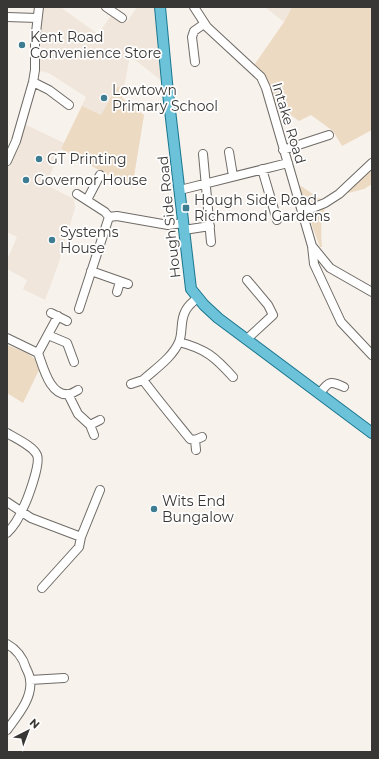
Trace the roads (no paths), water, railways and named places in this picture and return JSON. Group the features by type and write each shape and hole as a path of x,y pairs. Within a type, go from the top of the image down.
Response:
{"main road":[{"name":"Hough Side Road","path":"160,7 168,93 191,289 218,318 372,433"}],"street":[{"path":"7,161 18,137 33,82 39,7"},
{"path":"106,7 122,18"},
{"name":"Intake Road","path":"194,7 204,24 261,77 266,88 312,246"},
{"path":"7,17 37,18"},
{"path":"195,62 192,37 194,31 204,24"},
{"path":"33,82 49,90 69,105"},
{"path":"283,150 330,135"},
{"path":"229,152 233,176"},
{"path":"203,154 212,242"},
{"path":"180,190 288,163"},
{"path":"302,212 325,203 339,194 372,163"},
{"path":"262,170 277,220"},
{"path":"87,200 100,175"},
{"path":"77,194 105,212 109,217"},
{"path":"109,217 117,216 168,225 210,226"},
{"path":"79,309 109,217"},
{"path":"312,246 330,268 372,292"},
{"path":"312,246 314,264 341,322 372,355"},
{"path":"91,272 124,283 117,292"},
{"path":"247,280 268,305 273,315 247,340"},
{"path":"131,384 142,380 169,356 179,342 184,312 188,306 198,298"},
{"path":"82,301 91,303"},
{"path":"38,353 48,335 54,315 67,321"},
{"path":"48,335 67,343 74,362"},
{"path":"7,338 38,353 51,386 59,392 68,394 78,390"},
{"path":"179,342 196,346 209,354 233,378"},
{"path":"142,380 190,439 198,439 196,450"},
{"path":"319,394 328,383 332,382 344,387"},
{"path":"68,394 78,414 90,425 94,435"},
{"path":"90,425 100,420"},
{"path":"7,434 32,448 37,454 38,460 33,484 22,511 7,533"},
{"path":"42,588 79,547 81,537 100,490"},
{"path":"7,502 31,518 81,537"},
{"path":"7,644 14,648 24,662 30,680 29,693 22,709 7,730"},
{"path":"30,680 64,678"}],"place":[{"name":"Kent Road Convenience Store","path":"22,45"},
{"name":"Lowtown Primary School","path":"104,98"},
{"name":"GT Printing","path":"39,159"},
{"name":"Governor House","path":"26,180"},
{"name":"Hough Side Road Richmond Gardens","path":"186,208"},
{"name":"Systems House","path":"52,240"},
{"name":"Wits End Bungalow","path":"154,509"}]}
